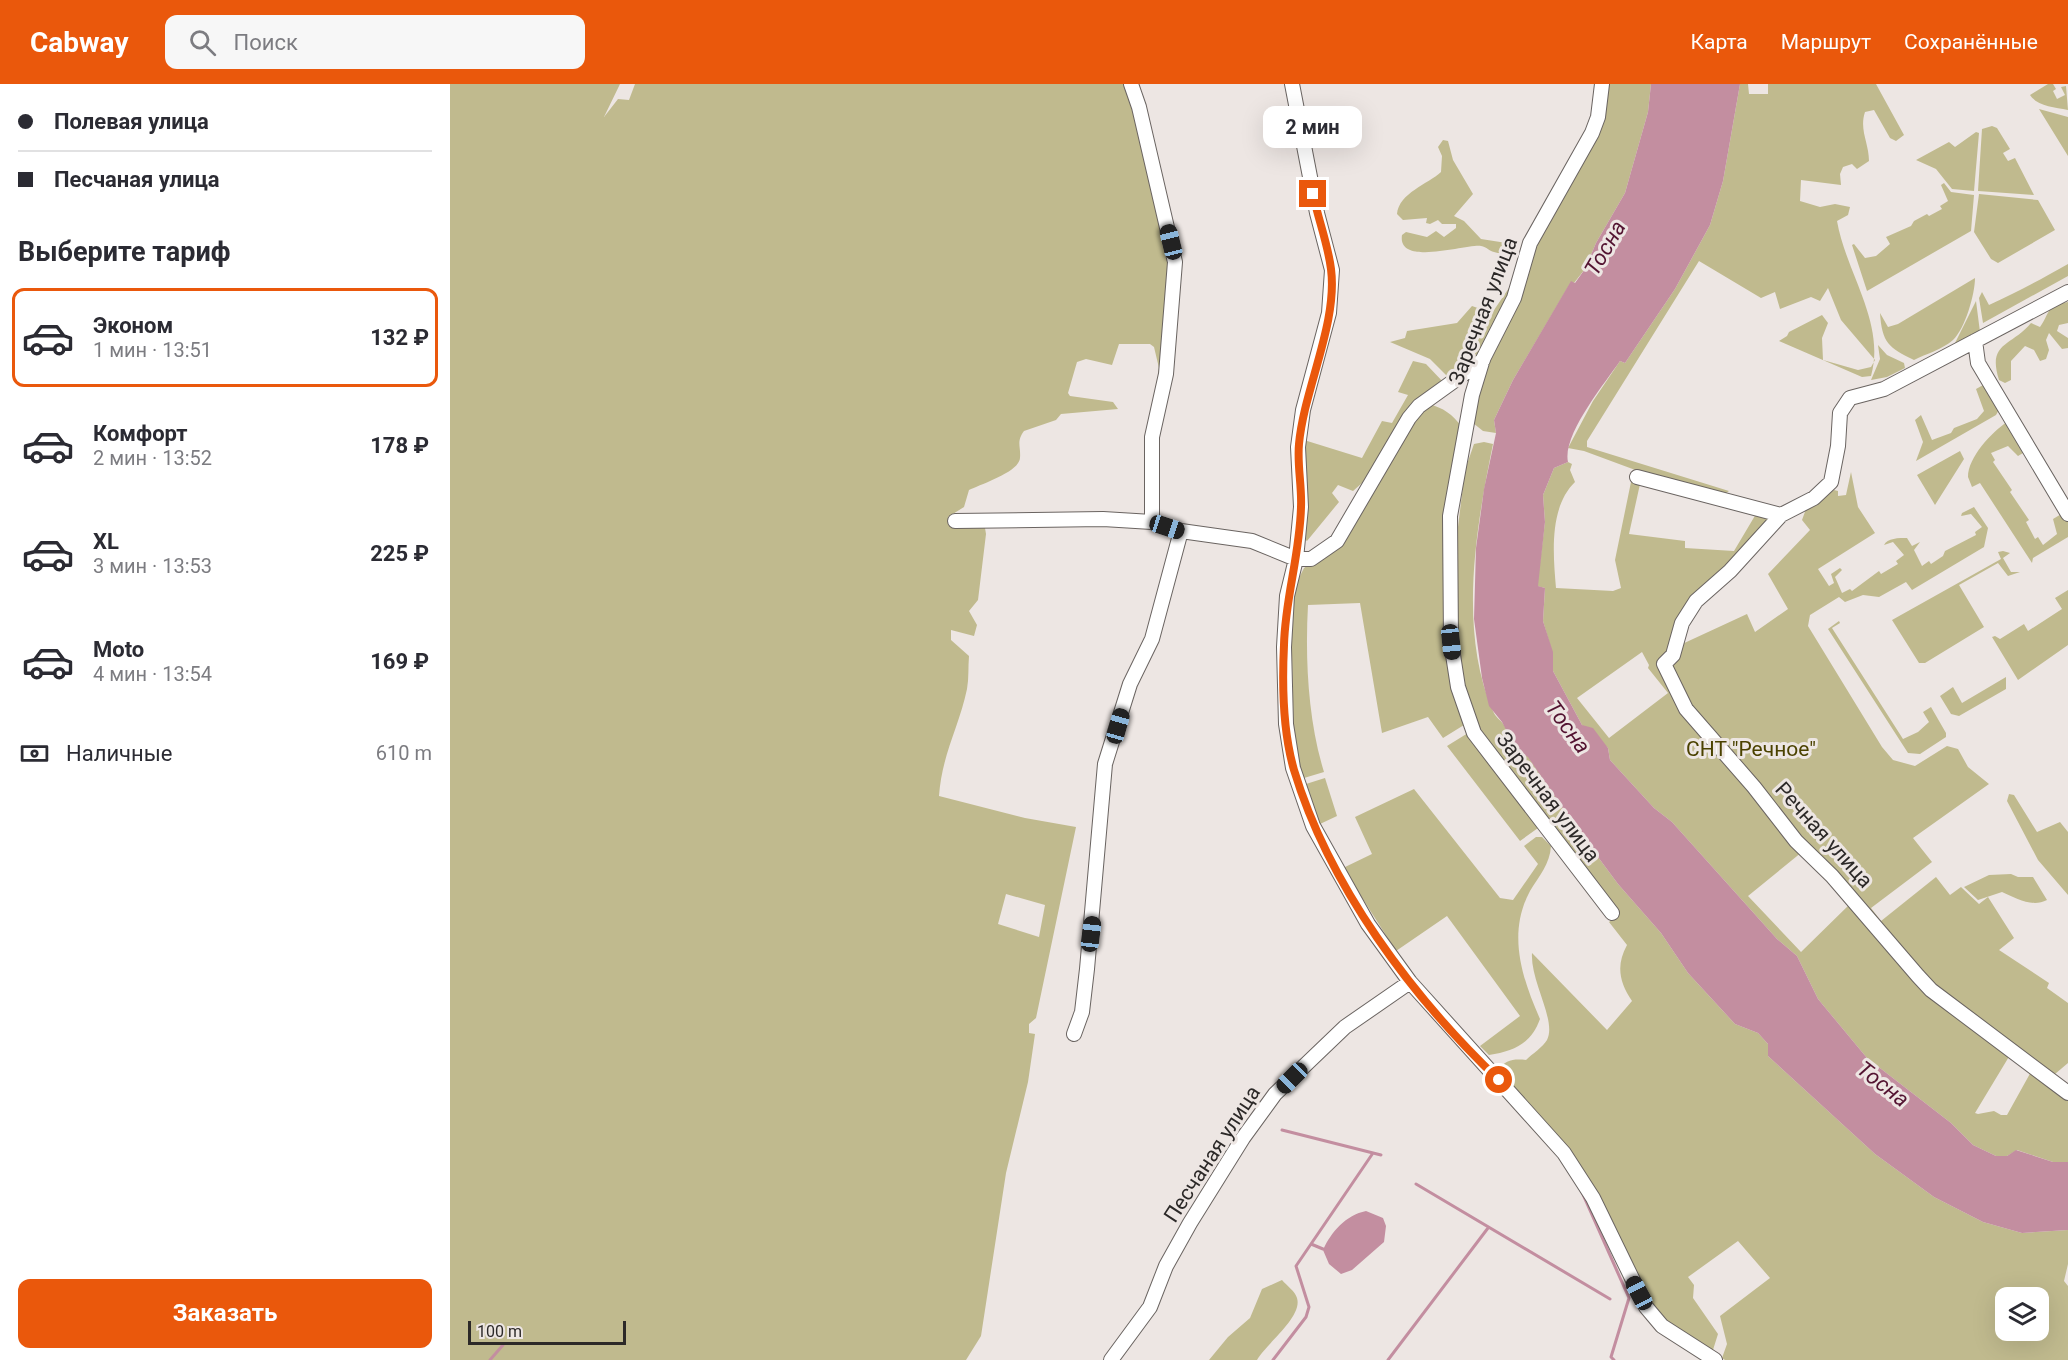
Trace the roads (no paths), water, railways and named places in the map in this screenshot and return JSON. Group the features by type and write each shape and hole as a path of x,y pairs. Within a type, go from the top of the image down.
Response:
{"street":[{"path":"1131,84 1175,261 1166,374 1152,437 1152,522"},
{"path":"1292,84 1317,213 1332,270 1329,314 1303,410 1298,447 1301,507 1296,559 1287,596 1284,647 1286,724 1293,768 1313,826 1368,924 1410,982 1564,1153 1593,1198 1646,1307 1662,1326 1715,1360"},
{"name":"Заречная улица","path":"1602,84 1598,117 1592,133 1530,243 1514,298 1484,359 1472,395 1450,516 1451,642 1458,687 1469,722 1489,755 1612,913"},
{"path":"1637,477 1781,515 1814,498 1831,482 1838,446 1840,413 1850,398 1884,389 2068,292"},
{"path":"1975,341 1978,363 2068,514"},
{"path":"955,521 1103,519 1152,522 1181,531 1252,541 1296,559 1311,559 1337,541 1409,418 1425,402 1484,359"},
{"name":"Речная улица","path":"1781,515 1730,571 1689,608 1673,655 1664,664 1673,686 1686,709 1796,841 1832,876 1931,990 2068,1093"},
{"path":"1074,1034 1082,1011 1088,969 1105,764 1130,684 1152,639 1181,531"},
{"name":"Песчаная улица","path":"1111,1360 1150,1307 1166,1266 1190,1223 1243,1138 1275,1094 1344,1027 1410,982"}],"water":[{"name":"Тосна","path":"1651,84 1740,84 1723,181 1710,225 1675,289 1625,363 1620,361 1586,410 1571,438 1568,462 1554,468 1543,495 1545,522 1538,586 1545,588 1543,621 1553,652 1553,671 1582,725 1593,728 1608,748 1610,760 1654,808 1672,822 1777,939 1797,956 1818,999 1867,1058 1951,1123 1973,1145 1996,1156 2007,1156 2016,1150 2053,1162 2068,1162 2068,1230 2022,1233 1983,1222 1934,1197 1875,1154 1768,1056 1768,1044 1758,1033 1735,1024 1688,973 1661,933 1618,884 1575,826 1528,757 1517,751 1502,722 1489,706 1482,678 1474,619 1476,548 1484,489 1496,433 1494,420 1513,380 1571,281 1575,283 1585,269 1596,243 1625,193 1648,112"},
{"path":"1366,1211 1383,1218 1386,1226 1384,1242 1352,1270 1341,1274 1329,1264 1323,1250 1340,1225 1352,1216"}],"waterway":[{"path":"1282,1130 1381,1155"},
{"path":"1273,1360 1306,1317 1309,1307 1296,1266 1373,1153"},
{"path":"1416,1184 1610,1299"},
{"path":"1581,1190 1629,1298 1611,1357 1614,1360"},
{"path":"1388,1360 1488,1228"},
{"path":"1311,1244 1323,1249"},
{"path":"490,1360 503,1345"}],"park label":[{"name":"СНТ \"Речное\"","path":"1751,749"}]}
